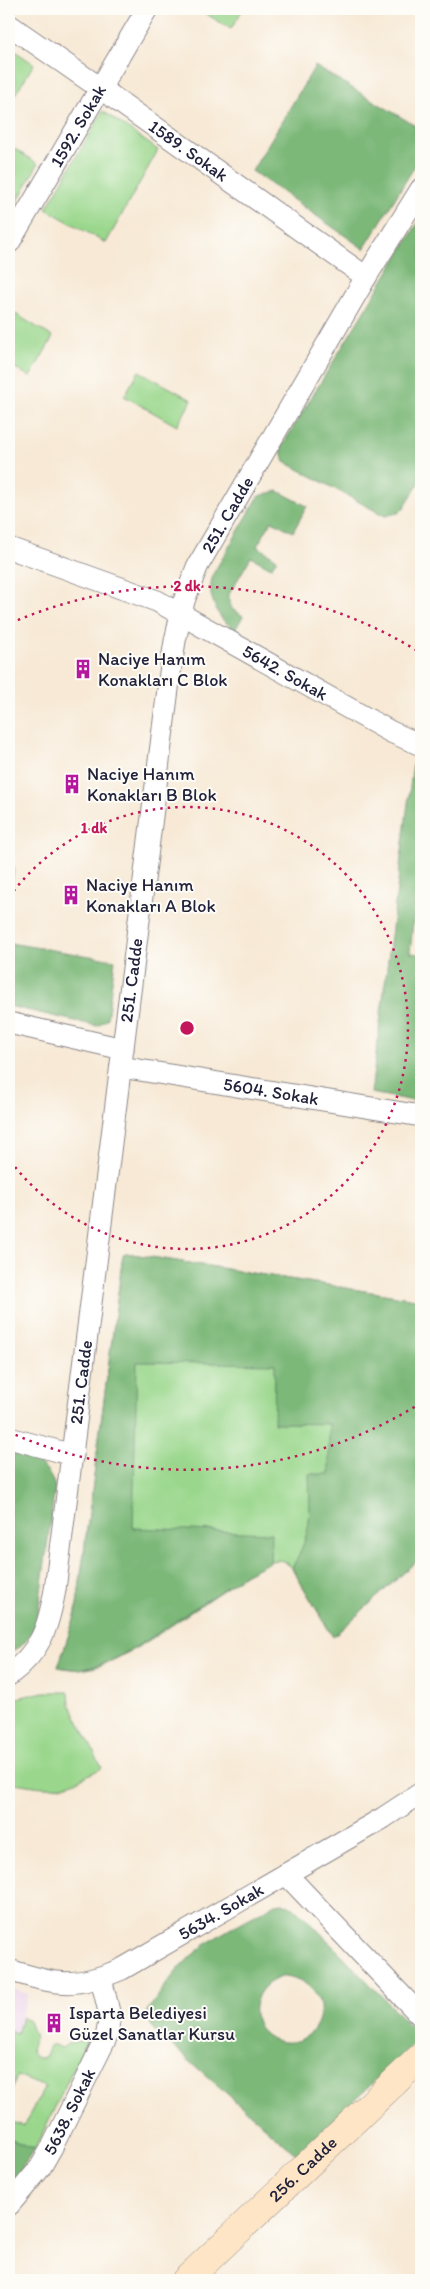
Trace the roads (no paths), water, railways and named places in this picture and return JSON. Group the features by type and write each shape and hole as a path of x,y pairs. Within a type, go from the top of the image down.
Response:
{"street":[{"name":"1592. Sokak","path":"9,243 147,9"},
{"name":"1589. Sokak","path":"9,25 366,277"},
{"name":"251. Cadde","path":"10,1673 34,1651 46,1630 61,1555 170,673 181,614 197,567 366,277 421,188"},
{"name":"5642. Sokak","path":"9,548 147,597 181,614 391,732 421,745"},
{"name":"5604. Sokak","path":"9,1023 122,1058 421,1116"},
{"path":"9,1438 73,1455"},
{"name":"5634. Sokak","path":"9,1970 57,1983 79,1983 101,1978 148,1954 384,1818 421,1793"},
{"path":"286,1874 421,2016"},
{"name":"5638. Sokak","path":"9,2206 40,2168 106,2038 110,2016 101,1978"},
{"name":"256. Cadde","path":"186,2280 421,2057"}],"place":[{"name":"Naciye Hanım Konakları C Blok","path":"83,669"},
{"name":"Naciye Hanım Konakları B Blok","path":"72,784"},
{"name":"Naciye Hanım Konakları A Blok","path":"71,895"},
{"name":"Isparta Belediyesi Güzel Sanatlar Kursu","path":"54,2023"}]}
